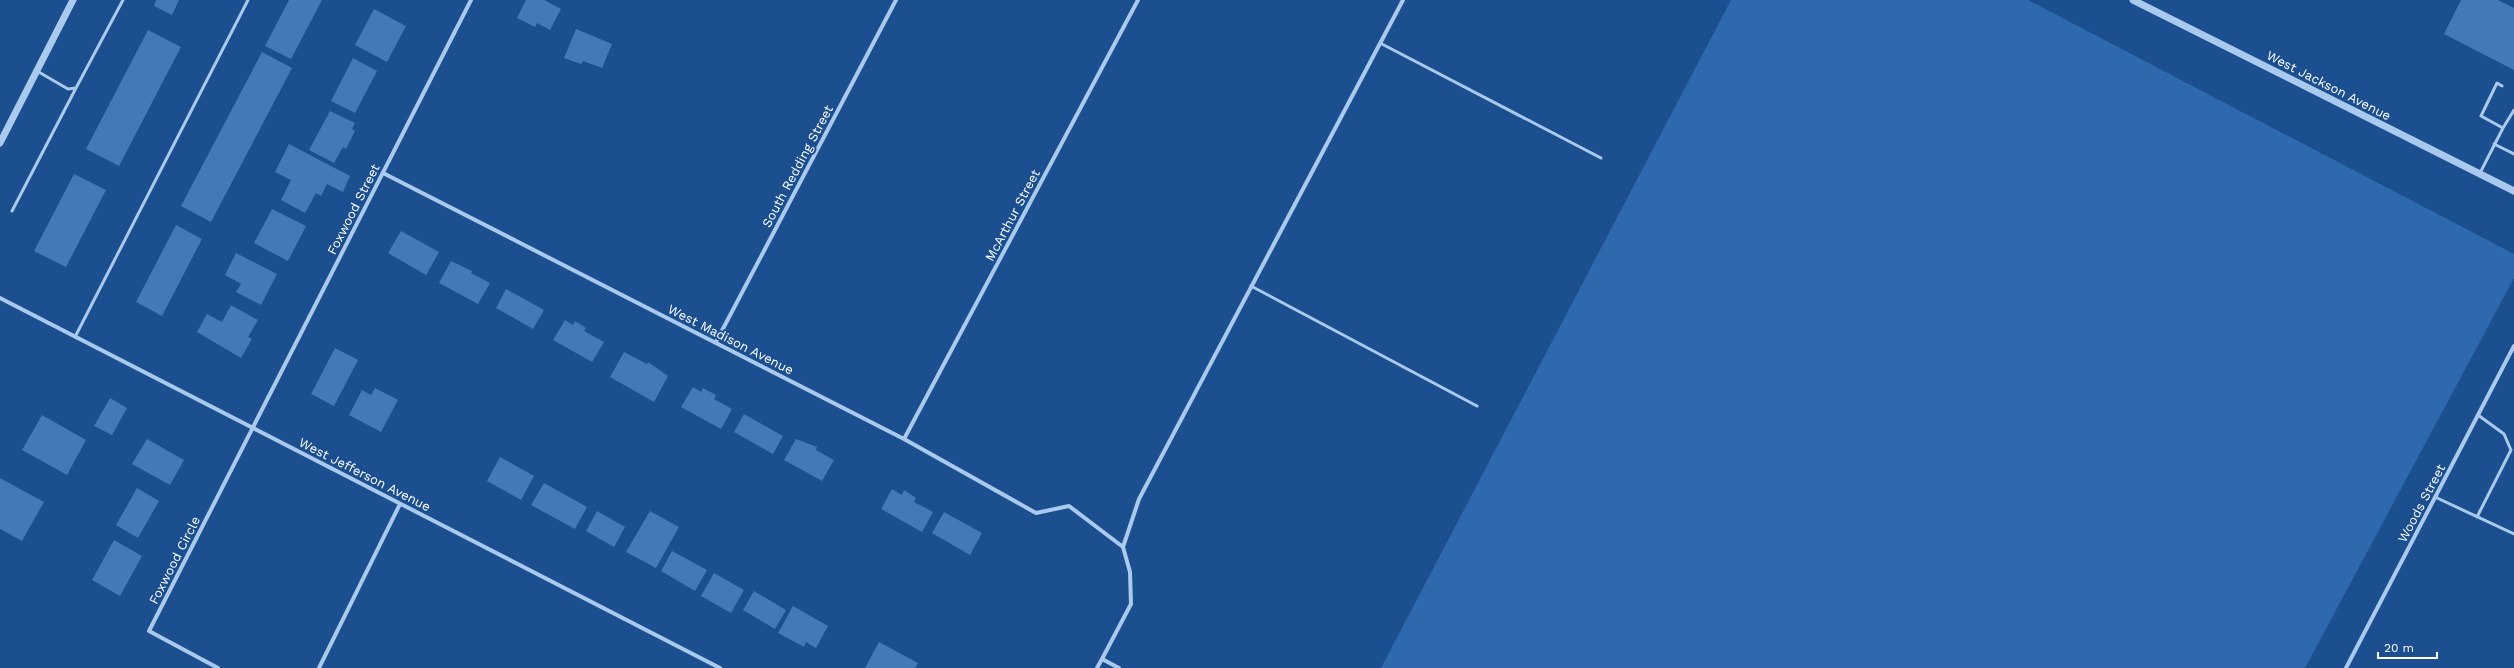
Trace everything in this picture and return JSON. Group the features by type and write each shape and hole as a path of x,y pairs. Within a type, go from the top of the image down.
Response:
{"street":[{"path":"0,143 73,0"},
{"name":"Foxwood Street","path":"252,428 471,0"},
{"name":"South Redding Street","path":"716,342 896,0"},
{"name":"McArthur Street","path":"904,439 1138,0"},
{"path":"1097,668 1130,604 1130,572 1123,547 1139,499 1403,0"},
{"name":"West Jackson Avenue","path":"2133,0 2514,191"},
{"name":"West Madison Avenue","path":"384,172 904,439 1036,513 1069,506 1123,547"},
{"name":"West Jefferson Avenue","path":"0,298 720,668"},
{"name":"Woods Street","path":"2346,668 2514,346"},
{"name":"Foxwood Circle","path":"218,668 149,630 252,428"},
{"path":"319,668 400,504"},
{"path":"1102,659 1119,668"}],"lane":[{"path":"12,212 123,0"},
{"path":"75,336 248,0"},
{"path":"1380,43 1601,158"},
{"path":"37,71 68,88 76,88"},
{"path":"2502,86 2497,83 2481,116 2503,128"},
{"path":"2479,174 2494,144 2514,110"},
{"path":"2494,144 2514,154"},
{"path":"1251,286 1477,406"},
{"path":"2477,517 2511,450 2504,434 2478,415"},
{"path":"2435,497 2514,534"}],"shaded area":[{"path":"1731,0 2028,0 2514,254 2514,278 2305,668 1381,668"}],"building":[{"path":"156,0 179,0 172,15 154,6"},
{"path":"289,0 322,0 291,59 265,46"},
{"path":"526,0 544,0 561,9 550,30 537,23 535,27 517,18"},
{"path":"2461,0 2498,0 2514,8 2514,70 2444,34"},
{"path":"374,9 406,26 387,62 355,45"},
{"path":"576,29 612,44 602,68 583,61 581,64 564,58"},
{"path":"148,30 181,47 119,166 86,149"},
{"path":"262,52 292,68 211,222 181,206"},
{"path":"353,58 377,71 355,113 331,101"},
{"path":"330,111 355,123 352,129 355,131 346,149 343,147 334,163 309,150"},
{"path":"289,144 350,176 343,192 327,184 321,196 316,193 305,213 281,200 291,180 275,172"},
{"path":"74,174 106,190 66,267 34,251"},
{"path":"272,209 306,226 288,261 254,243"},
{"path":"176,225 202,239 162,316 136,302"},
{"path":"401,231 439,252 426,275 388,253"},
{"path":"236,253 277,274 261,305 236,292 241,284 225,275"},
{"path":"451,261 472,271 471,273 490,283 478,304 439,283"},
{"path":"506,289 544,310 533,329 496,308"},
{"path":"231,305 258,320 248,337 252,339 241,358 197,332 207,314 222,322"},
{"path":"565,320 573,325 575,321 586,328 584,331 604,342 592,362 553,340"},
{"path":"335,348 358,360 334,406 311,394"},
{"path":"624,352 647,364 648,362 668,376 654,402 610,377"},
{"path":"693,387 701,392 703,388 716,395 714,399 732,409 721,429 681,407"},
{"path":"375,388 398,400 381,432 349,415 362,390 371,395"},
{"path":"110,398 127,408 112,435 94,426"},
{"path":"744,414 783,436 773,454 734,432"},
{"path":"42,415 86,440 67,475 22,450"},
{"path":"147,439 184,460 170,485 132,464"},
{"path":"796,439 817,447 816,450 834,460 822,481 784,460"},
{"path":"500,457 534,476 521,500 487,481"},
{"path":"0,478 44,502 22,541 0,529"},
{"path":"544,483 587,507 575,529 531,505"},
{"path":"137,488 159,501 138,538 116,525"},
{"path":"892,489 902,495 904,490 916,498 914,502 933,512 922,532 881,509"},
{"path":"597,511 625,527 614,547 586,531"},
{"path":"650,511 679,527 656,568 626,552"},
{"path":"944,512 982,533 970,555 932,533"},
{"path":"114,540 142,556 120,596 92,580"},
{"path":"672,551 707,570 695,591 661,571"},
{"path":"714,573 744,590 731,613 701,596"},
{"path":"754,591 786,610 775,629 743,610"},
{"path":"793,606 828,626 816,648 806,642 804,647 778,633"},
{"path":"879,642 918,663 915,668 865,668"}]}
